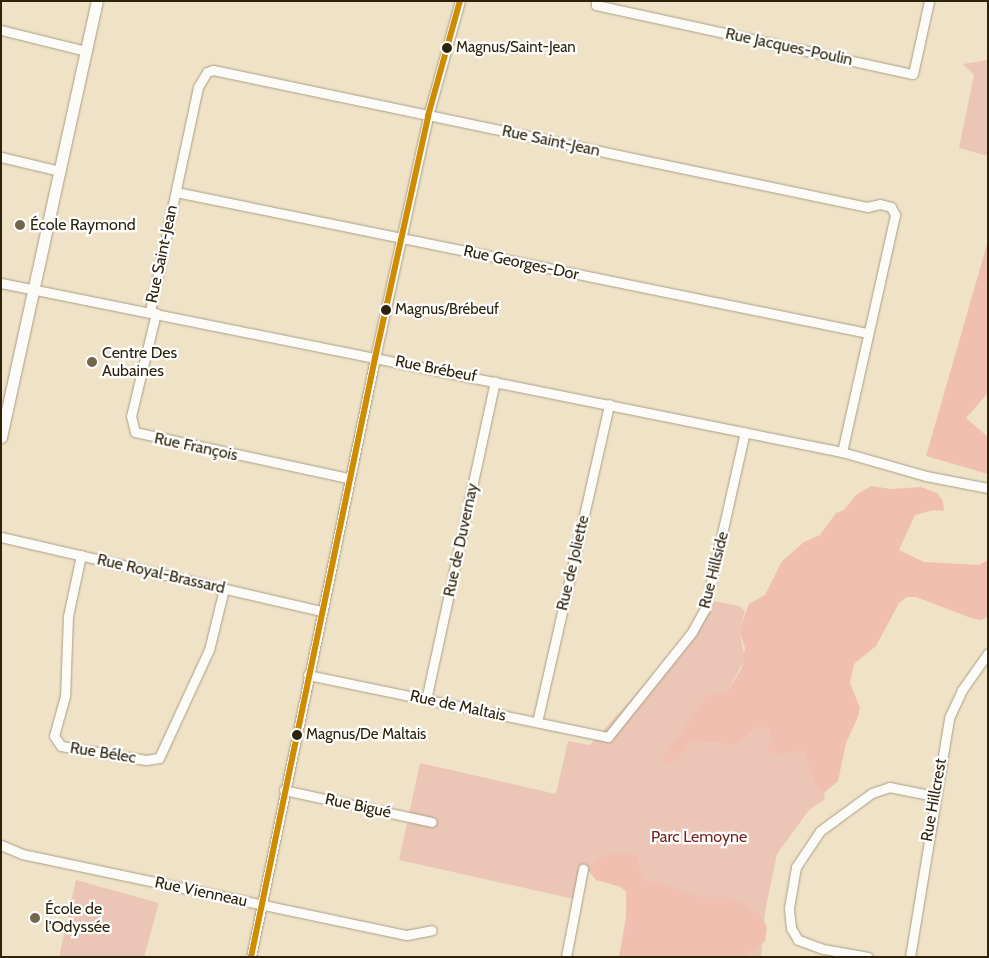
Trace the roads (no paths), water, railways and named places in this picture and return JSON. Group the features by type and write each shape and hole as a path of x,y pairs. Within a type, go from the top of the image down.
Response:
{"street":[{"path":"1,437 4,411 34,290 97,1"},
{"name":"Rue Jacques-Poulin","path":"596,1 596,5 913,74 929,1"},
{"path":"251,957 374,358 428,116 458,2"},
{"path":"1,30 86,51"},
{"name":"Rue Saint-Jean","path":"153,312 198,87 207,72 213,70 867,207 880,204 891,207 895,216 842,452"},
{"path":"1,157 60,171"},
{"name":"Rue Georges-Dor","path":"176,192 868,333"},
{"name":"Rue Brébeuf","path":"1,282 842,452"},
{"name":"Rue François","path":"153,312 131,416 135,432 348,478"},
{"name":"Rue de Duvernay","path":"426,700 495,381"},
{"name":"Rue de Joliette","path":"537,722 608,404"},
{"name":"Rue Hillside","path":"608,737 692,632 705,609 745,432"},
{"path":"842,452 926,476 988,488"},
{"name":"Rue Royal-Brassard","path":"1,537 321,610"},
{"name":"Rue Bélec","path":"81,555 68,616 64,696 54,736 61,746 146,760 159,758 209,650 224,589"},
{"name":"Rue Hillcrest","path":"910,957 934,796 949,718 962,690 988,653"},
{"name":"Rue de Maltais","path":"308,675 608,737"},
{"path":"868,957 823,949 798,940 791,928 789,908 796,867 820,831 872,793 889,787 934,796"},
{"name":"Rue Bigué","path":"284,790 432,822"},
{"name":"Rue Vienneau","path":"1,845 22,854 407,935 432,930"},
{"path":"566,957 583,869"}],"place":[{"name":"Magnus/Saint-Jean","path":"447,48"},
{"name":"École Raymond","path":"20,225"},
{"name":"Magnus/Brébeuf","path":"386,310"},
{"name":"Centre Des Aubaines","path":"92,362"},
{"name":"Magnus/De Maltais","path":"297,735"},
{"name":"École de l'Odyssée","path":"35,918"}],"park label":[{"name":"Parc Lemoyne","path":"699,837"}]}
